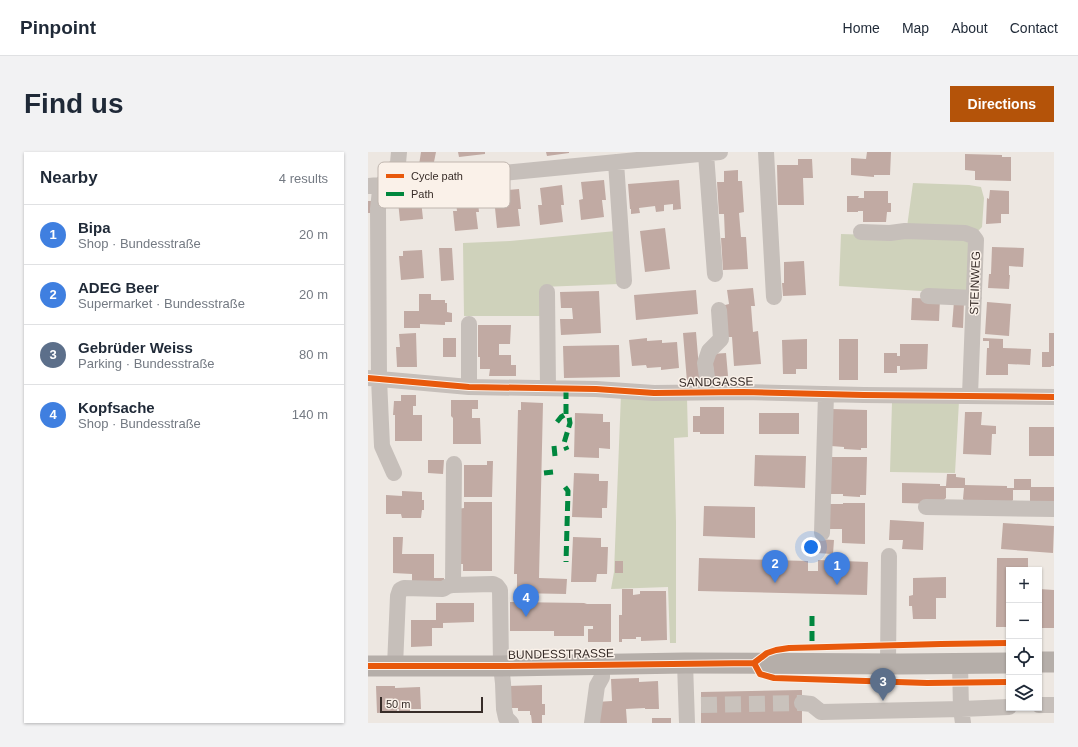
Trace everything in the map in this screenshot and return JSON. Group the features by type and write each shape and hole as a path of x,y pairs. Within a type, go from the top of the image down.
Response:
{"main road":[{"path":"1042,662 1054,662"},
{"name":"BUNDESSTRASSE","path":"368,666 501,666 685,663 1006,663"}],"street":[{"path":"398,162 399,152"},
{"path":"766,152 774,297"},
{"path":"510,170 613,159 713,153 715,274"},
{"path":"613,159 624,281"},
{"path":"378,208 374,379 382,446 394,473"},
{"name":"STEINWEG","path":"860,232 905,231 965,233 973,236 976,240 970,395"},
{"path":"547,292 548,388"},
{"path":"928,296 974,298"},
{"path":"709,392 706,363 709,352 721,339 719,310"},
{"path":"469,324 469,387"},
{"name":"SANDGASSE","path":"374,379 469,387 596,389 654,393 743,392 1054,397"},
{"path":"822,533 826,394"},
{"path":"453,585 454,464"},
{"path":"926,507 1054,509"},
{"path":"888,664 889,556"},
{"path":"395,666 398,596 400,590 404,588 443,589 453,585 493,584 500,590 501,666 504,709 506,718 510,723"},
{"path":"685,663 693,705 687,723"},
{"path":"592,723 597,686 602,677 602,664"},
{"path":"960,664 962,716"},
{"path":"802,703 811,704 821,712 962,716 1006,708"},
{"path":"1042,705 1054,705"}],"green space":[{"path":"913,183 969,185 981,187 984,198 982,227 977,232 907,227"},
{"path":"616,231 619,284 541,287 543,316 464,316 463,243 510,241"},
{"path":"841,234 965,238 972,243 971,294 839,286"},
{"path":"621,394 687,398 688,437 674,438 676,643 670,643 668,587 611,589 614,572"},
{"path":"959,401 955,473 890,472 892,402"}],"building":[{"path":"421,152 436,152 434,162 419,162"},
{"path":"458,152 485,152 485,154 459,157"},
{"path":"546,152 569,152 569,153 547,156"},
{"path":"867,152 891,152 890,175 874,175 874,177 851,175 851,158 866,159"},
{"path":"965,154 1002,155 1002,157 1011,157 1011,181 975,180 975,171 965,170"},
{"path":"798,159 812,159 813,178 803,178 804,205 778,205 777,165 798,165"},
{"path":"738,170 738,181 742,181 744,212 739,213 741,237 746,237 748,269 723,270 721,238 725,238 724,214 719,214 717,182 724,182 724,171"},
{"path":"604,180 606,200 602,200 604,217 581,220 579,200 583,199 581,182"},
{"path":"679,180 681,209 673,210 673,204 664,205 664,211 656,212 655,206 639,208 640,213 631,214 628,184"},
{"path":"562,185 564,205 561,205 563,222 540,225 538,205 542,205 540,188"},
{"path":"519,189 521,209 518,209 520,226 497,228 495,208 510,208 510,190"},
{"path":"990,190 1009,191 1009,214 1001,214 1001,223 986,224 987,198 989,199"},
{"path":"864,191 888,191 888,203 891,203 891,212 887,212 886,222 863,222 863,211 847,212 847,196 859,196 858,198 864,198"},
{"path":"368,201 371,201 372,213 368,213"},
{"path":"399,208 422,208 423,219 400,221"},
{"path":"457,208 479,208 479,212 476,212 478,229 455,231 453,211 457,211"},
{"path":"665,228 670,269 645,272 640,231"},
{"path":"992,247 1024,248 1023,267 1009,266 1009,289 988,288 989,274 991,274"},
{"path":"439,248 452,248 454,280 441,281"},
{"path":"422,250 424,278 401,280 399,256 403,256 403,251"},
{"path":"804,261 806,295 783,296 782,283 784,283 784,262"},
{"path":"753,288 755,306 751,306 753,332 758,331 761,364 734,366 732,337 728,337 725,305 729,304 727,290"},
{"path":"696,290 698,314 636,320 634,295"},
{"path":"599,291 601,333 561,335 560,319 573,319 572,308 561,308 560,292"},
{"path":"419,294 431,294 431,300 445,300 445,303 447,303 447,312 452,313 452,322 445,322 445,325 420,324 420,328 404,328 404,311 419,311"},
{"path":"912,298 940,299 939,321 911,320"},
{"path":"954,301 964,302 963,328 952,327"},
{"path":"987,302 1011,304 1009,336 985,334"},
{"path":"478,325 511,325 510,344 499,344 499,355 511,355 511,365 516,365 516,376 489,376 490,369 480,369 480,357 478,357"},
{"path":"696,332 700,381 687,382 683,333"},
{"path":"416,333 417,367 397,367 396,347 400,347 399,334"},
{"path":"1049,333 1054,333 1054,366 1042,367 1042,352 1049,352"},
{"path":"443,338 456,338 456,357 443,357"},
{"path":"647,338 647,341 662,340 662,343 677,342 679,368 661,370 661,367 647,368 646,365 632,366 629,340"},
{"path":"983,338 1003,339 1003,348 1031,349 1030,365 1008,364 1008,375 986,375 987,348 989,348 989,341 983,341"},
{"path":"807,339 807,369 796,369 796,374 783,374 782,340"},
{"path":"839,339 858,339 858,380 839,380"},
{"path":"900,344 928,344 927,369 900,370 900,366 897,366 897,373 884,373 884,353 897,353 897,356 900,356"},
{"path":"619,345 620,377 564,378 563,346"},
{"path":"726,353 728,376 714,377 712,354"},
{"path":"401,395 416,395 416,406 413,406 413,415 422,415 422,441 395,441 395,415 393,415 394,401 401,401"},
{"path":"451,400 478,400 478,409 472,409 472,418 480,418 481,444 453,444"},
{"path":"521,402 543,403 539,578 567,579 566,594 517,593 517,574 514,574 518,410 521,410"},
{"path":"700,407 724,407 724,434 700,434 700,432 693,432 693,416 700,416"},
{"path":"832,409 867,410 867,448 861,448 861,450 844,449 844,447 831,446"},
{"path":"965,412 982,412 981,425 996,426 996,434 992,434 991,455 963,454"},
{"path":"575,413 603,414 603,422 610,422 610,449 599,448 599,458 574,457"},
{"path":"759,413 799,413 799,434 759,434"},
{"path":"1029,427 1054,427 1054,456 1029,456"},
{"path":"755,455 806,456 805,488 754,486"},
{"path":"830,457 867,457 866,495 860,495 860,497 843,496 843,494 829,494"},
{"path":"428,460 444,460 443,474 428,473"},
{"path":"487,461 493,461 492,497 464,497 464,465 487,465"},
{"path":"574,473 599,474 599,481 608,481 607,508 602,508 602,518 572,517"},
{"path":"947,474 956,474 956,477 965,478 965,485 1007,486 1007,488 1014,488 1014,479 1031,479 1031,487 1054,487 1054,507 1030,501 1030,490 1013,490 1013,500 1010,504 966,502 963,499 964,488 946,488 946,498 939,504 902,503 902,483 940,484 940,486 946,486"},
{"path":"402,491 422,492 424,510 422,510 421,518 402,518 401,514 386,514 386,495 402,496"},
{"path":"464,502 492,502 492,571 463,571 463,564 460,564 457,509 464,508"},
{"path":"865,503 865,544 842,543 842,529 829,529 829,504"},
{"path":"704,506 755,507 755,538 703,536"},
{"path":"890,520 924,522 923,550 902,549 903,540 889,540"},
{"path":"1003,523 1054,526 1053,553 1001,549"},
{"path":"393,537 403,537 402,554 434,554 434,578 444,578 444,584 412,581 412,574 393,573"},
{"path":"573,537 601,538 601,547 608,547 607,574 597,574 596,582 571,582"},
{"path":"817,539 834,540 833,554 816,553"},
{"path":"699,558 808,561 808,571 818,571 818,560 868,562 867,595 698,591"},
{"path":"997,558 1028,558 1028,567 1006,567 1006,627 996,627"},
{"path":"615,561 623,561 623,573 615,573"},
{"path":"946,577 946,598 936,598 936,619 913,619 912,606 909,606 909,596 913,595 913,578"},
{"path":"622,589 633,589 633,595 640,594 640,591 666,591 667,640 641,641 641,637 636,637 636,639 622,639 622,642 619,642 619,615 622,615"},
{"path":"1042,589 1054,590 1054,628 1042,628"},
{"path":"510,602 611,604 611,642 588,642 588,629 593,629 593,626 584,626 584,636 554,636 554,631 510,631"},
{"path":"436,603 474,603 474,622 443,623 443,628 432,628 432,646 411,647 411,620 436,620"},
{"path":"639,678 639,682 658,681 659,709 626,709 627,723 597,723 596,702 612,701 611,679"},
{"path":"542,685 542,704 545,704 545,715 542,715 542,723 532,723 530,711 518,711 518,708 506,708 506,686"},
{"path":"376,686 395,686 395,688 420,687 421,709 399,711 399,709 397,709 397,712 377,713"},
{"path":"802,690 802,723 701,723 701,692"},
{"path":"652,718 671,718 671,723 652,723"}],"tunnel":[{"path":"701,705 802,703"}],"marked path":[{"path":"566,389 566,414 569,417 570,423 564,443 567,450"},
{"path":"557,422 566,414"},
{"path":"554,446 555,456"},
{"path":"544,473 553,472"},
{"path":"565,487 568,491 566,562"},
{"path":"812,616 812,648"}],"cycle path":[{"path":"368,378 469,387 596,389 654,393 743,392 1054,397"},
{"path":"754,663 767,653 789,648 1006,643"},
{"path":"754,663 760,674 774,678 927,683 1006,682"},
{"path":"368,666 754,663"}],"place":[{"name":"ADEG Beer","path":"775,583"},
{"name":"Bipa","path":"837,585"},
{"name":"Kopfsache","path":"526,617"},
{"name":"Gebrüder Weiss","path":"883,701"}]}
